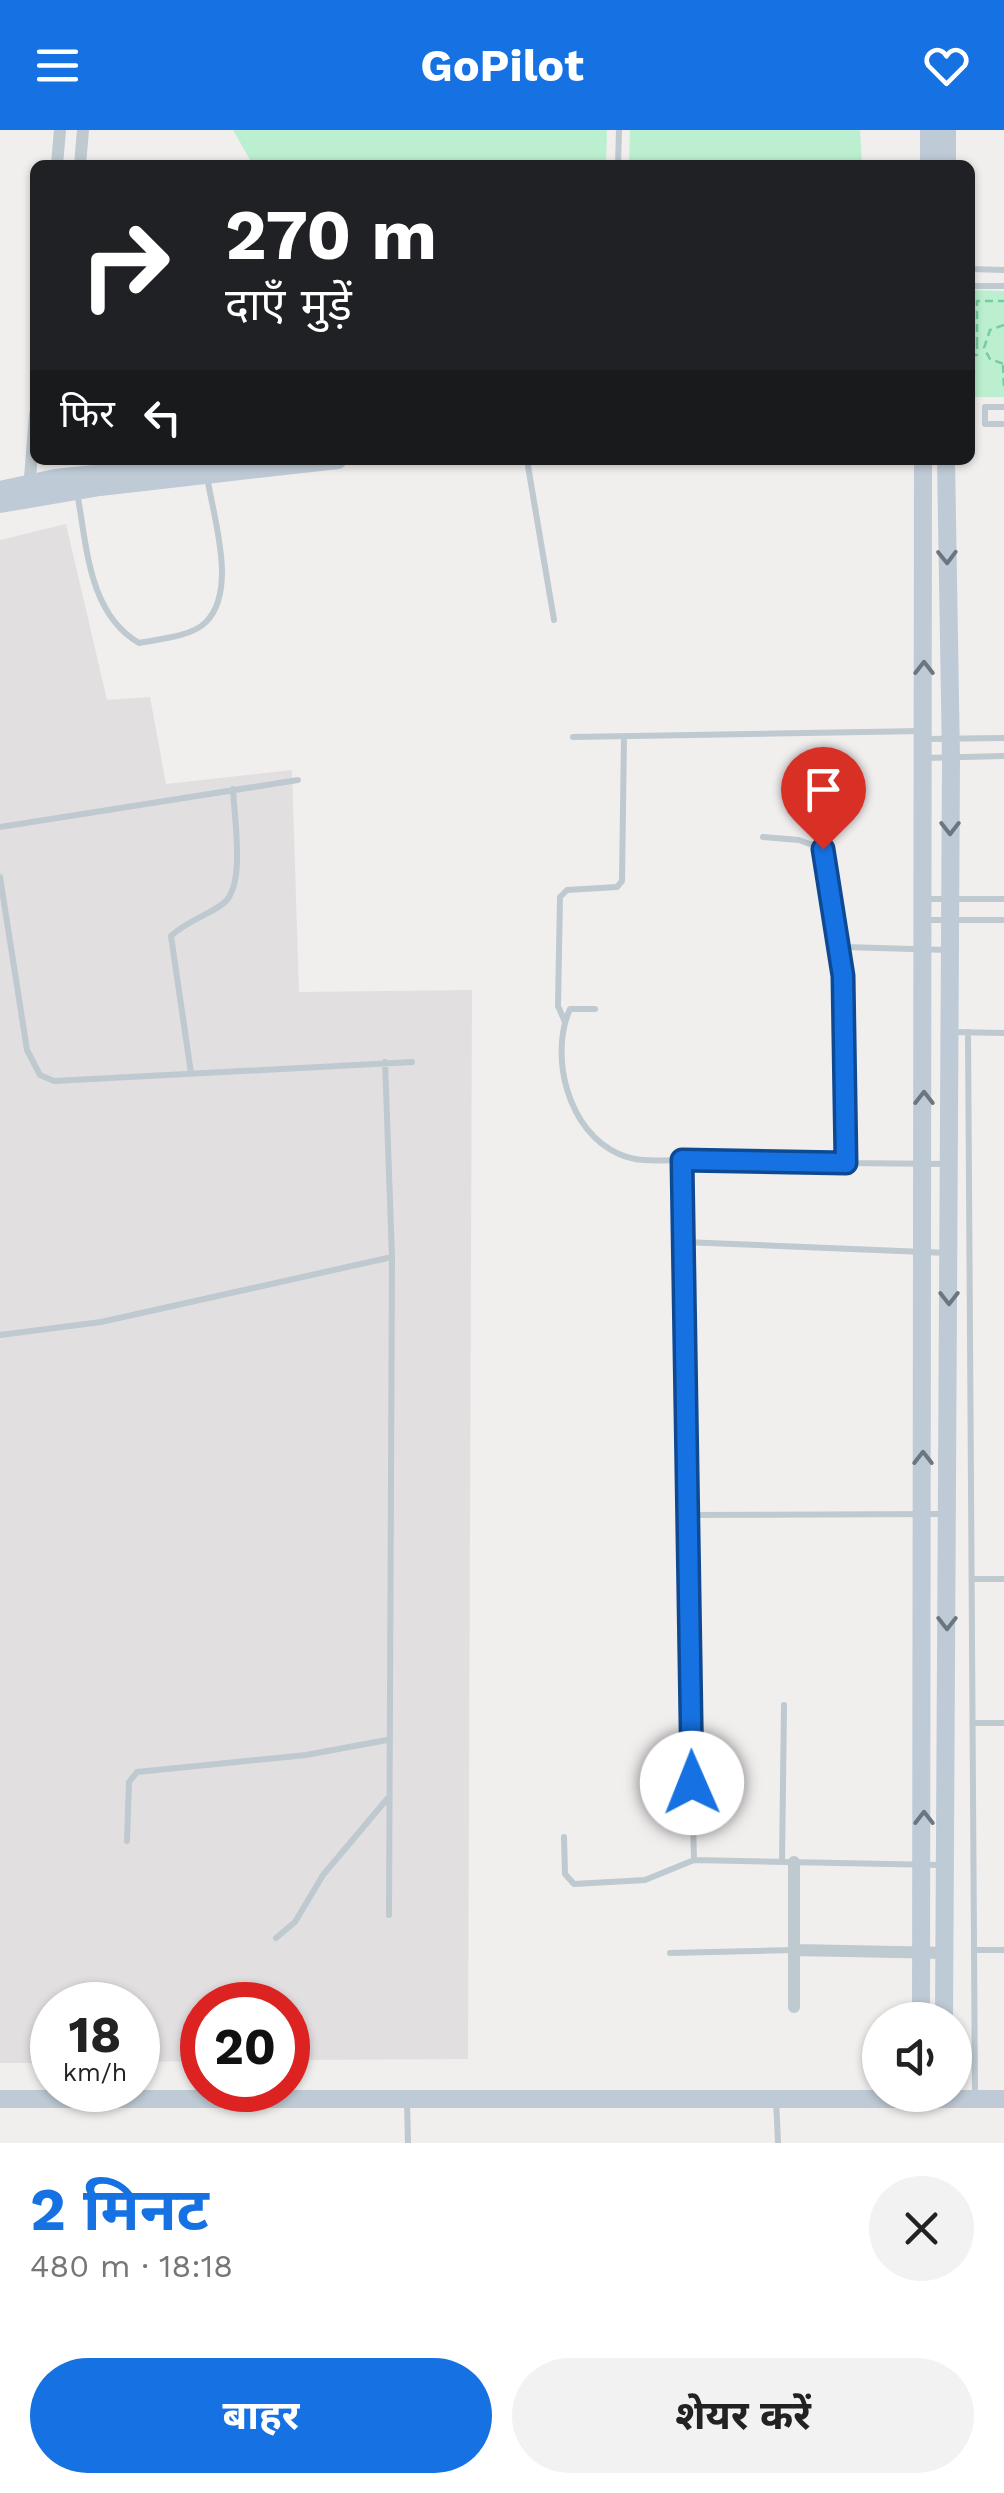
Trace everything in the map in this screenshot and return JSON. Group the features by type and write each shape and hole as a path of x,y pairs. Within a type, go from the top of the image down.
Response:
{"street":[{"path":"57,160 60,130"},
{"path":"80,160 83,130"},
{"path":"928,160 929,130"},
{"path":"946,130 947,160"},
{"path":"29,491 31,465"},
{"path":"0,504 63,480 265,465"},
{"path":"922,2002 923,465"},
{"path":"945,2002 949,1164 959,1032 950,950 946,465"},
{"path":"0,490 29,491"},
{"path":"924,1731 947,1731"},
{"path":"788,1862 795,1950 794,2007"},
{"path":"795,1950 946,1953"},
{"path":"0,2099 862,2096"},
{"path":"972,2098 1004,2099"}],"lane":[{"path":"618,160 619,130"},
{"path":"975,269 1004,270"},
{"path":"975,286 1004,286"},
{"path":"1004,407 986,407 985,424 1004,424"},
{"path":"529,465 554,620"},
{"path":"63,480 104,609 118,631 138,643 175,636 205,623 222,596 206,469"},
{"path":"565,1022 558,1006 560,897 568,890 617,886 622,881 624,736"},
{"path":"574,737 924,743 1004,756"},
{"path":"924,743 950,748 1004,738"},
{"path":"0,827 298,780"},
{"path":"191,1073 171,936 188,920 224,902 237,886 233,789"},
{"path":"763,837 799,840 823,849 846,1033 846,1163"},
{"path":"0,877 27,1050 40,1076 54,1081 412,1062"},
{"path":"924,898 1004,900"},
{"path":"925,920 1004,920"},
{"path":"835,937 852,948 950,950"},
{"path":"595,1009 570,1010 560,1065 568,1094 586,1125 618,1154 646,1160 949,1164"},
{"path":"975,2098 972,1579 959,1032 1004,1032"},
{"path":"385,1062 392,1257 386,1740 389,1914"},
{"path":"682,1160 694,1860"},
{"path":"684,1242 949,1253"},
{"path":"0,1335 101,1322 392,1257"},
{"path":"686,1516 948,1514"},
{"path":"972,1579 1004,1578"},
{"path":"784,1705 788,1862"},
{"path":"973,1723 1004,1723"},
{"path":"127,1840 129,1782 137,1772 306,1754 386,1740"},
{"path":"276,1938 286,1933 323,1875 387,1798"},
{"path":"564,1838 565,1874 574,1884 645,1880 694,1860 947,1865"},
{"path":"670,1954 795,1950"},
{"path":"974,1950 1004,1950"},
{"path":"407,2096 408,2143"},
{"path":"776,2097 778,2143"}],"path":[{"path":"975,355 977,300 1004,301"},
{"path":"1004,326 990,330 984,345 990,359 1004,364 1004,388"},
{"path":"977,345 984,345"}],"shaded area":[{"path":"66,524 107,700 150,697 166,784 292,770 299,992 472,990 468,2059 310,2060 310,1982 180,1982 180,2061 160,2062 160,1982 30,1982 30,2063 0,2063 0,540"}],"green space":[{"path":"233,130 607,130 606,160 250,160"},
{"path":"630,130 860,130 862,160 629,160"},
{"path":"975,290 1004,291 1004,397 975,397"}],"route":[{"path":"692,1783 682,1160 846,1163 843,976 823,849"}]}
